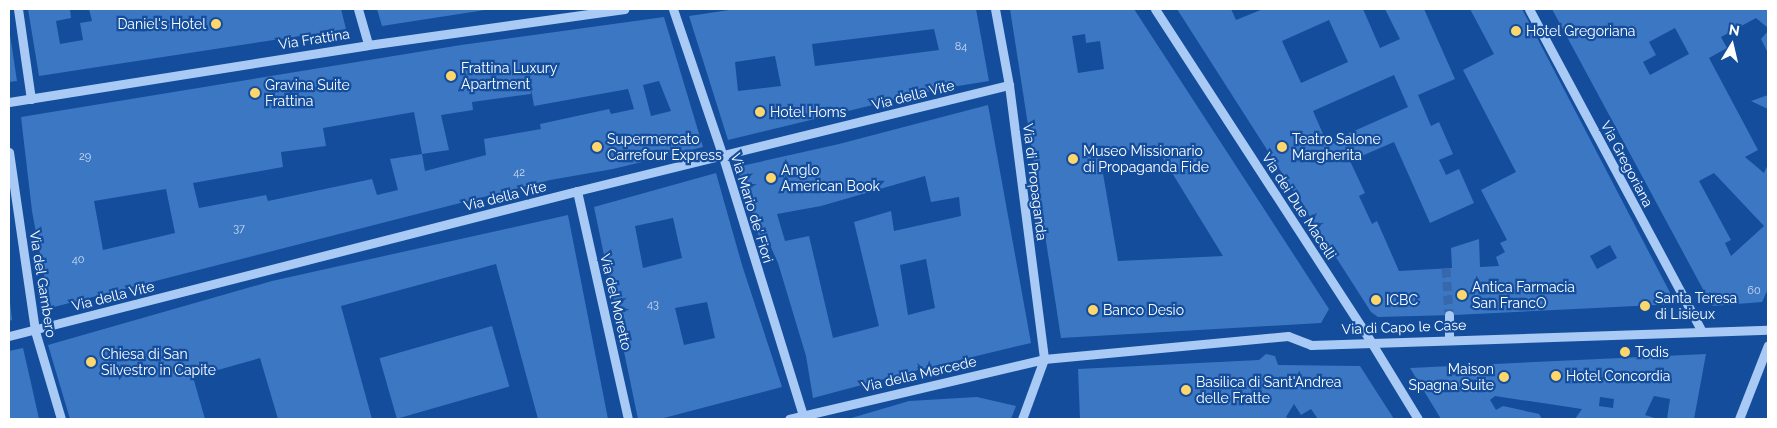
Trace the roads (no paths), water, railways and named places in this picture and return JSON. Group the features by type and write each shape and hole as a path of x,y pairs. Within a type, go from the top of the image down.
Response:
{"street":[{"path":"18,9 31,98"},
{"path":"358,9 368,45"},
{"name":"Via Frattina","path":"9,102 368,45 624,9"},
{"name":"Via Mario de' Fiori","path":"674,9 723,157 803,417"},
{"name":"Via di Propaganda","path":"995,9 1009,85 1044,359"},
{"name":"Via dei Due Macelli","path":"1155,9 1371,342 1418,419"},
{"name":"Via Gregoriana","path":"1529,9 1702,331"},
{"name":"Via della Vite","path":"9,336 1009,85"},
{"name":"Via del Gambero","path":"9,152 35,331 61,419"},
{"name":"Via del Moretto","path":"577,192 628,419"},
{"path":"1449,315 1449,339"},
{"name":"Via di Capo le Case","path":"1044,359 1288,336 1311,345 1768,330"},
{"path":"1738,419 1768,345"},
{"path":"1022,419 1044,359"},
{"name":"Via della Mercede","path":"789,419 1044,359"}],"tunnel":[{"path":"1446,268 1449,315"}],"place":[{"name":"Daniel's Hotel","path":"216,24"},
{"name":"Hotel Gregoriana","path":"1516,31"},
{"name":"Frattina Luxury Apartment","path":"451,76"},
{"name":"Gravina Suite Frattina","path":"255,93"},
{"name":"Hotel Homs","path":"760,112"},
{"name":"Supermercato Carrefour Express","path":"597,147"},
{"name":"Teatro Salone Margherita","path":"1282,147"},
{"name":"Museo Missionario di Propaganda Fide","path":"1073,159"},
{"name":"Anglo American Book","path":"771,178"},
{"name":"Antica Farmacia San FrancO","path":"1462,295"},
{"name":"ICBC","path":"1376,300"},
{"name":"Santa Teresa di Lisieux","path":"1645,306"},
{"name":"Banco Desio","path":"1093,310"},
{"name":"Todis","path":"1625,352"},
{"name":"Chiesa di San Silvestro in Capite","path":"91,362"},
{"name":"Hotel Concordia","path":"1556,376"},
{"name":"Maison Spagna Suite","path":"1504,377"},
{"name":"Basilica di Sant'Andrea delle Fratte","path":"1186,390"}]}
